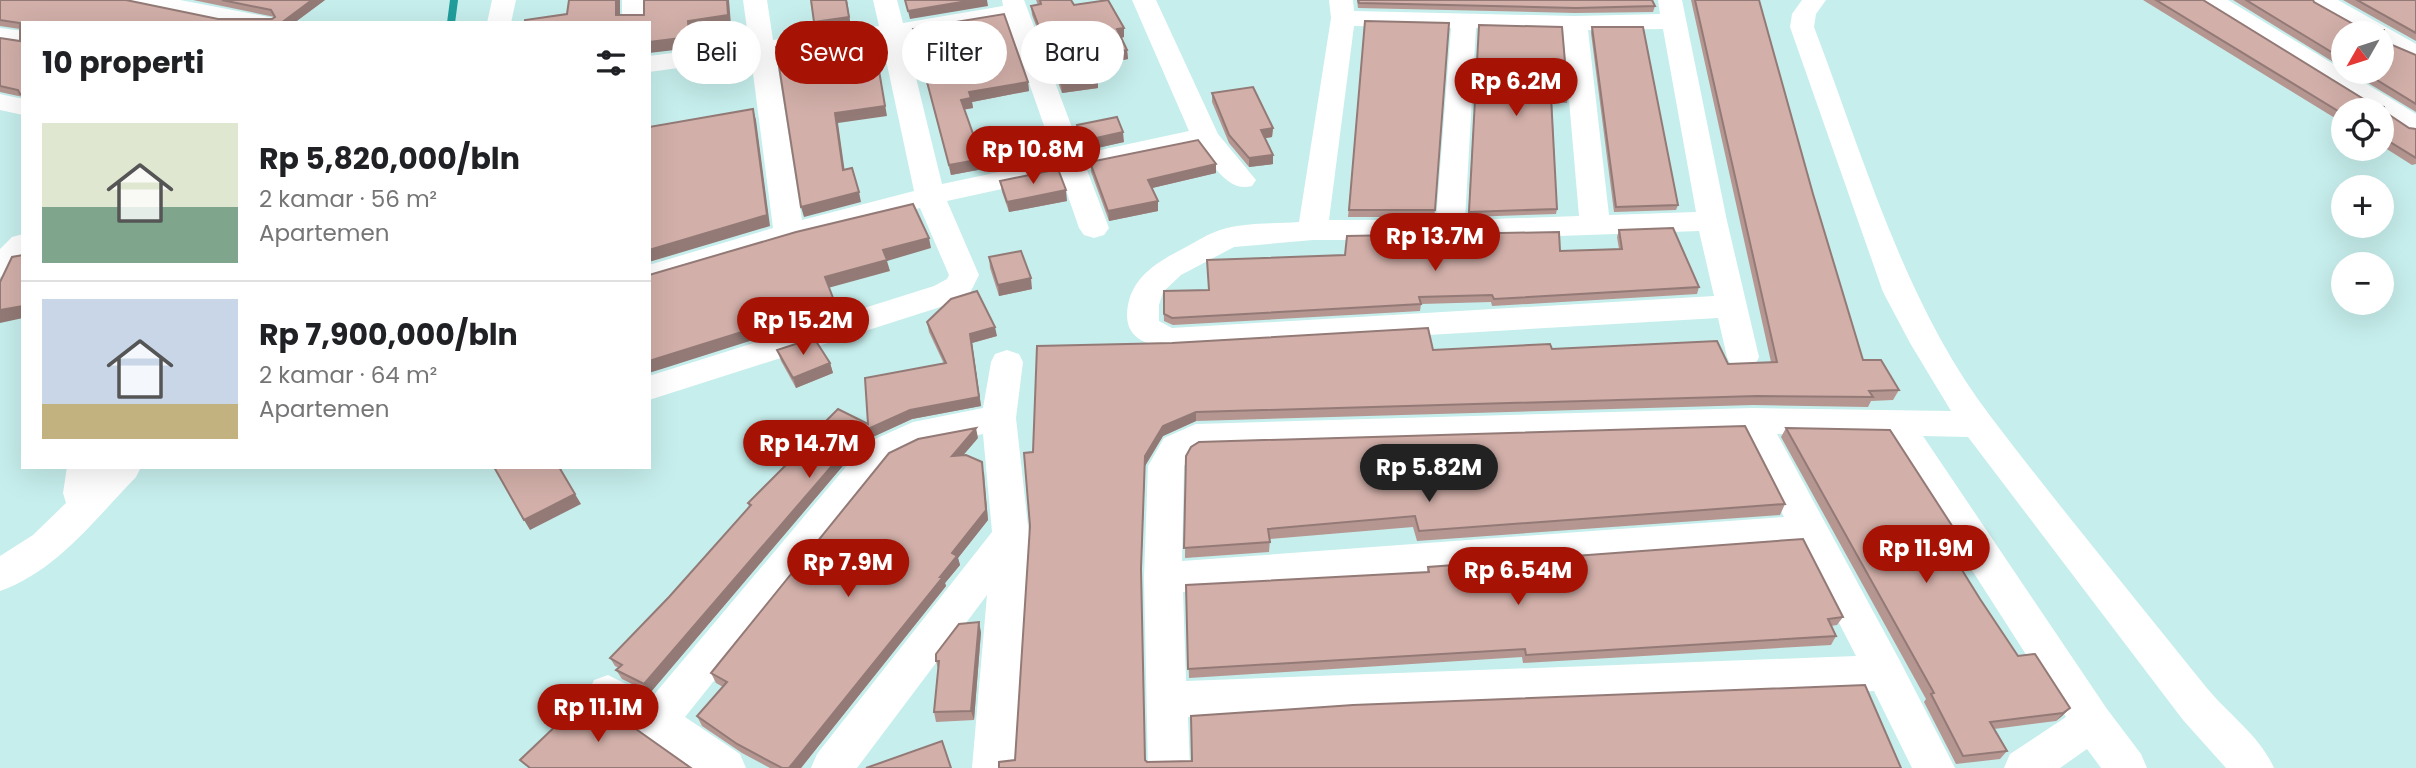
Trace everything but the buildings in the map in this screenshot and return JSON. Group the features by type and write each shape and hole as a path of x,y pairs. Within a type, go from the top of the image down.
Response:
{"street":[{"path":"141,0 253,21"},
{"path":"499,21 504,0"},
{"path":"634,0 634,21"},
{"path":"755,0 757,21"},
{"path":"651,387 945,294 959,286 964,275 930,196 885,0"},
{"path":"1144,0 1205,136 1242,180"},
{"path":"2211,0 2416,126"},
{"path":"2320,0 2357,21"},
{"path":"1805,2 1802,27 1899,292 1926,343 1977,424 2197,707 2253,768"},
{"path":"761,49 892,32 1015,6 1094,228"},
{"path":"1313,230 1342,9 1464,21 1575,23 1672,11 1712,221 1743,356"},
{"path":"1450,230 1464,21"},
{"path":"1575,23 1595,225"},
{"path":"0,35 21,39"},
{"path":"2394,42 2416,54"},
{"path":"761,55 789,233"},
{"path":"651,64 672,61"},
{"path":"0,102 21,107"},
{"path":"651,275 789,233 930,196 1205,136"},
{"path":"1712,221 1450,230 1313,230 1228,239 1170,268 1149,287 1143,305 1143,326 1156,335 1172,339 1730,306"},
{"path":"0,267 21,246"},
{"path":"993,768 1011,535 999,418 1007,362"},
{"path":"657,721 878,452 913,435 999,418"},
{"path":"1169,768 1163,578 1166,466 1170,453 1185,440 1196,437 1753,421 1977,424"},
{"path":"1753,421 1807,530 1886,673 1934,768"},
{"path":"1896,423 2091,722 2126,768"},
{"path":"85,469 81,492 85,508"},
{"path":"0,575 46,547 122,469"},
{"path":"1163,578 1807,530"},
{"path":"832,768 1011,535"},
{"path":"1167,700 1886,673"},
{"path":"608,693 657,721 725,768"},
{"path":"2025,768 2091,722"}],"waterway":[{"path":"451,21 454,0"}]}
